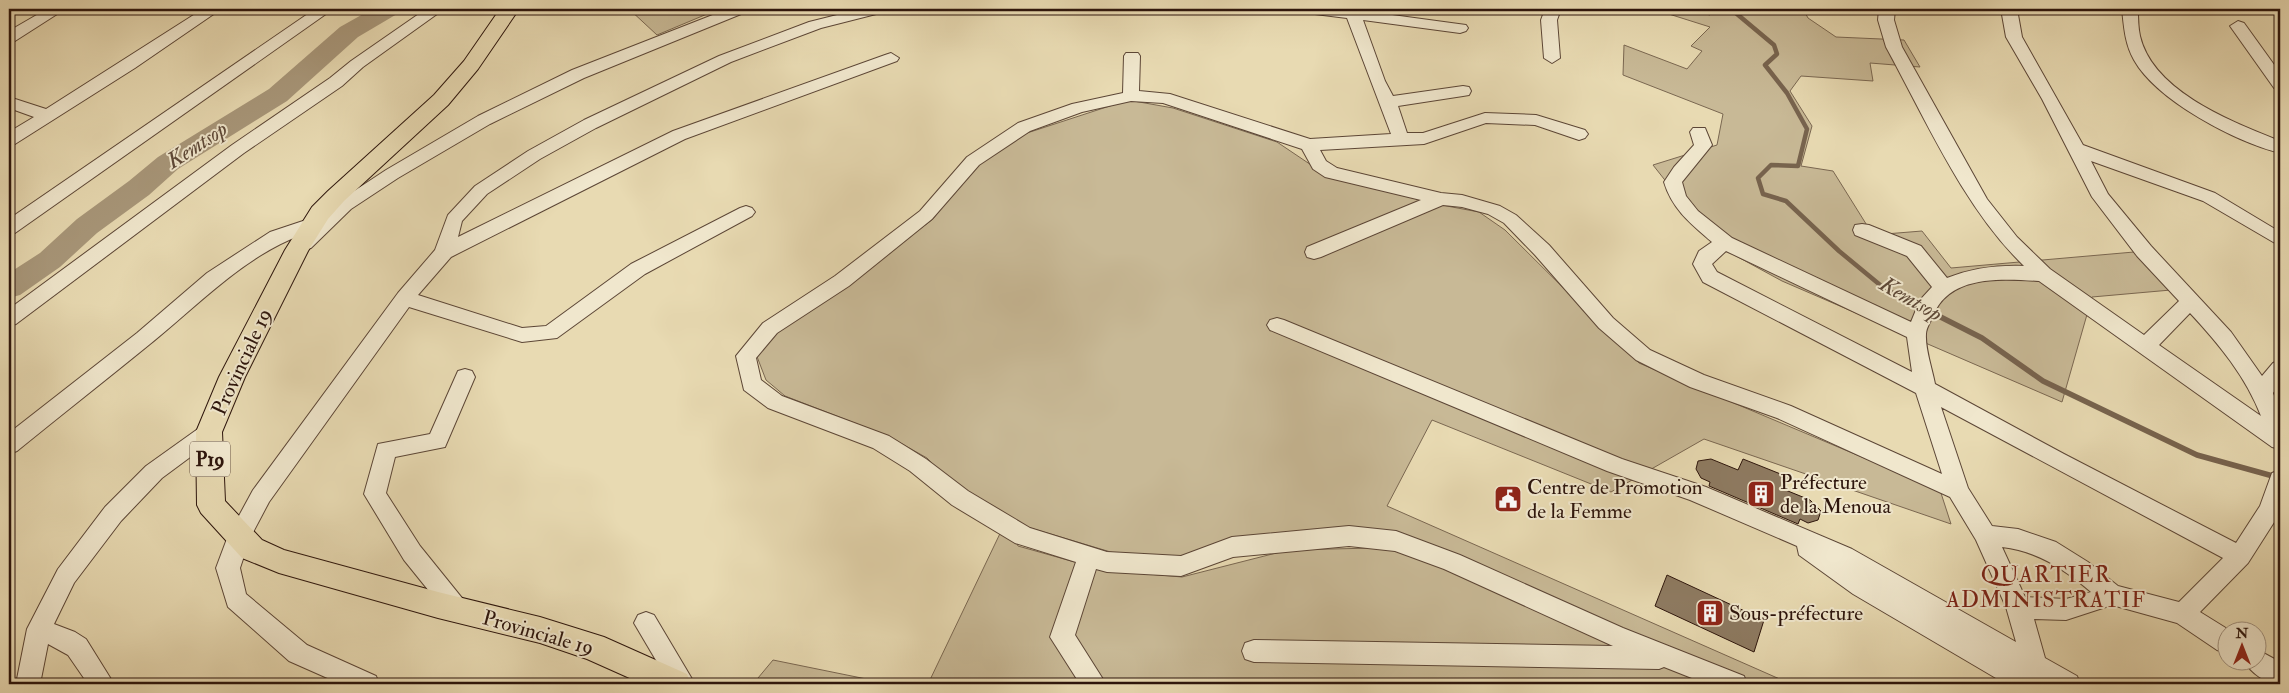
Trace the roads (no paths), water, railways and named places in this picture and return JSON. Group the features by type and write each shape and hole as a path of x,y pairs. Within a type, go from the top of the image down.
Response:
{"main road":[{"name":"Provinciale 19","path":"509,9 471,65 447,94 336,196 297,250 232,377 209,432 211,505 252,549 279,561 458,610 540,630 593,647 676,684"}],"street":[{"path":"9,38 57,9"},
{"path":"9,140 129,65 213,9"},
{"path":"9,228 325,9"},
{"path":"9,319 223,160 336,82 357,64 436,9"},
{"path":"297,250 345,205 392,174 484,120 578,74 741,9"},
{"path":"444,252 454,219 481,190 542,151 590,124 725,59 815,25 879,9"},
{"path":"1315,9 1460,28"},
{"path":"1552,58 1549,20 1553,9"},
{"path":"1887,9 1886,20 1894,47 1980,202 2010,242 2043,274 2280,440"},
{"path":"2009,9 2014,37 2109,207 2144,251 2224,337 2262,392 2280,440"},
{"path":"2130,9 2129,20 2135,48 2151,75 2190,104 2229,127 2280,147"},
{"path":"1353,14 1401,140"},
{"path":"2238,26 2280,84"},
{"path":"1131,96 1132,56"},
{"path":"367,684 298,653 236,600 228,568 239,536 261,496 405,298 444,252 679,135 891,58"},
{"path":"1388,102 1463,91"},
{"path":"1579,134 1536,120 1486,118 1440,135 1401,140 1309,145 1164,98 1131,96 1078,108 1024,127 972,161 926,216 842,281 770,328 746,356 751,384 775,402 881,442 918,465 960,498 1023,536 1107,562 1180,566 1232,547 1287,540 1349,536 1396,541 1452,562 1735,684"},
{"path":"9,102 48,116"},
{"path":"1699,132 1703,145 1693,158 1681,167 1673,182 1678,198 1692,215 1726,243 1916,334"},
{"path":"1309,145 1319,165 1330,173 1441,199 1480,205 1510,219 1542,250 1606,323 1643,355 1697,381 1784,412 1958,491"},
{"path":"2076,149 2209,197 2280,240"},
{"path":"1314,252 1441,199"},
{"path":"405,298 522,335 550,333 638,269 746,212"},
{"path":"9,445 144,338 214,278 277,237 315,223"},
{"path":"1862,230 1914,251 1943,287"},
{"path":"1726,243 1706,256 1702,264 1710,277 1925,388 2056,460 2240,556"},
{"path":"2031,677 2018,607 1985,535 1958,491 1925,388 1916,334 1927,305 1943,287 1972,276 2000,272 2043,274"},
{"path":"2146,346 2191,301"},
{"path":"1277,325 1615,465 1698,493 1792,535 1829,566 1862,587 2031,677 2068,684"},
{"path":"2262,392 2280,368"},
{"path":"458,610 412,553 375,494 386,450 437,441 465,376"},
{"path":"28,684 39,628 66,576 113,514 154,472 209,432"},
{"path":"2183,614 2240,556 2270,509 2280,481"},
{"path":"1985,535 2018,540 2048,550 2080,569 2111,594 2183,614 2216,635"},
{"path":"1089,556 1062,636 1094,684"},
{"path":"2018,607 2052,612 2081,607 2111,594"},
{"path":"646,623 683,684"},
{"path":"39,628 68,640 77,647 102,684"},
{"path":"1254,651 1671,658"},
{"path":"2266,667 2280,676"}],"waterway":[{"name":"Kemtsop","path":"9,287 50,260 87,226 139,188 168,163 278,95 322,58 349,32 389,9"},
{"name":"Kemtsop","path":"1731,9 1774,45 1777,54 1765,65 1787,93 1807,129 1798,166 1771,165 1758,178 1763,194 1786,201 1839,251 1885,289 1918,305"},
{"name":"Kemtsop","path":"1915,304 1982,338 2043,381 2197,455 2280,478"}],"place":[{"name":"Préfecture de la Menoua","path":"1761,494"},
{"name":"Centre de Promotion de la Femme","path":"1508,499"},
{"name":"Sous-préfecture","path":"1710,613"}],"district":[{"name":"QUARTIER ADMINISTRATIF","path":"2046,588"}]}
